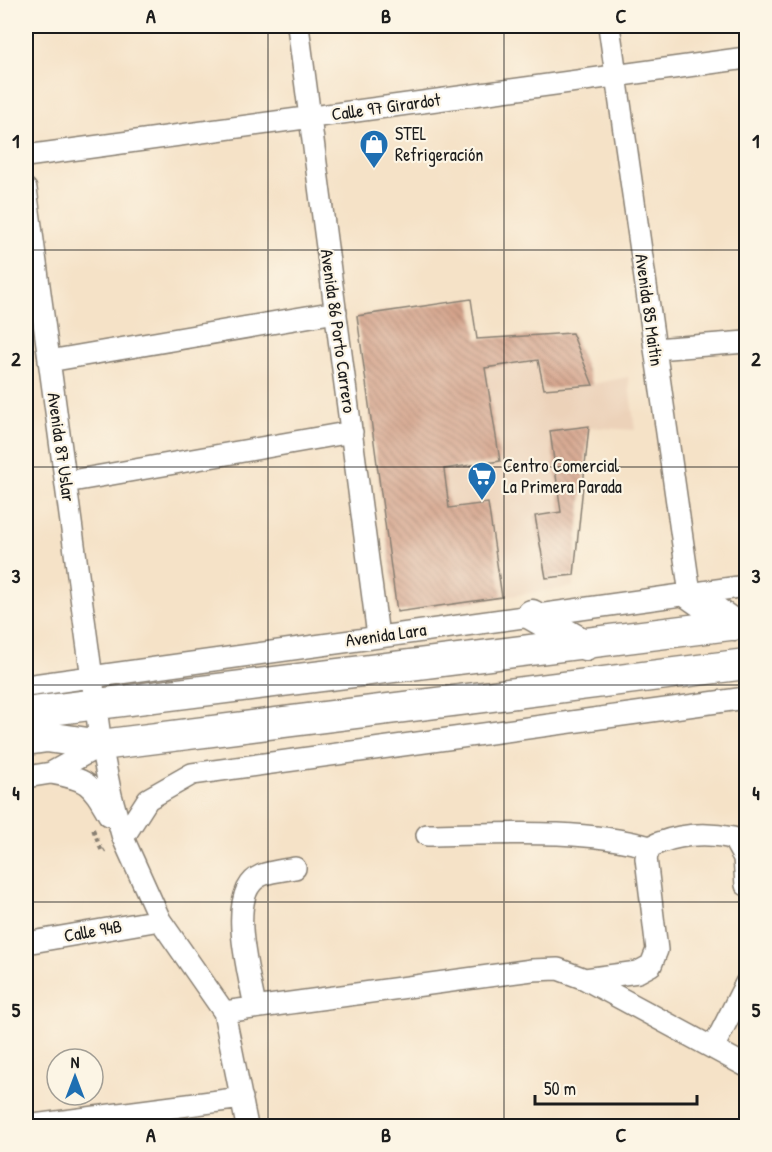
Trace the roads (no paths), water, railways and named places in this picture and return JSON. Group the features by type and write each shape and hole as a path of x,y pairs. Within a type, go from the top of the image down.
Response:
{"street":[{"name":"Avenida 86 Porto Carrero","path":"298,26 378,636"},
{"name":"Avenida 85 Maitin","path":"609,26 690,594"},
{"name":"Calle 97 Girardot","path":"26,156 747,58"},
{"name":"Avenida 87 Uslar","path":"26,189 101,745 123,838"},
{"path":"49,361 336,312"},
{"path":"655,349 747,342"},
{"path":"66,482 352,432"},
{"name":"Avenida Lara","path":"26,712 94,690 378,636 747,586"},
{"path":"690,594 740,624"},
{"path":"532,615 585,645"},
{"name":"Avenida Lara","path":"26,686 94,690 585,645 740,624"},
{"path":"26,740 47,737 101,745 747,663"},
{"path":"123,838 148,799 192,774 747,698"},
{"path":"51,773 101,745"},
{"path":"26,777 51,773 82,779 96,793 123,838 160,920 225,1012 247,1126"},
{"path":"585,979 638,972 651,965 657,950 646,858 650,847 663,840 710,833 733,838 744,858 747,885"},
{"path":"427,835 543,834 617,838 650,847"},
{"path":"255,1007 240,915 245,892 261,875 295,868"},
{"name":"Calle 94B","path":"26,943 160,920"},
{"path":"225,1012 532,970 558,969 585,979 747,1066"},
{"path":"713,1048 747,983"},
{"path":"26,1126 242,1098"}],"place":[{"name":"STEL Refrigeración","path":"374,170"},
{"name":"Centro Comercial La Primera Parada","path":"482,502"}]}
